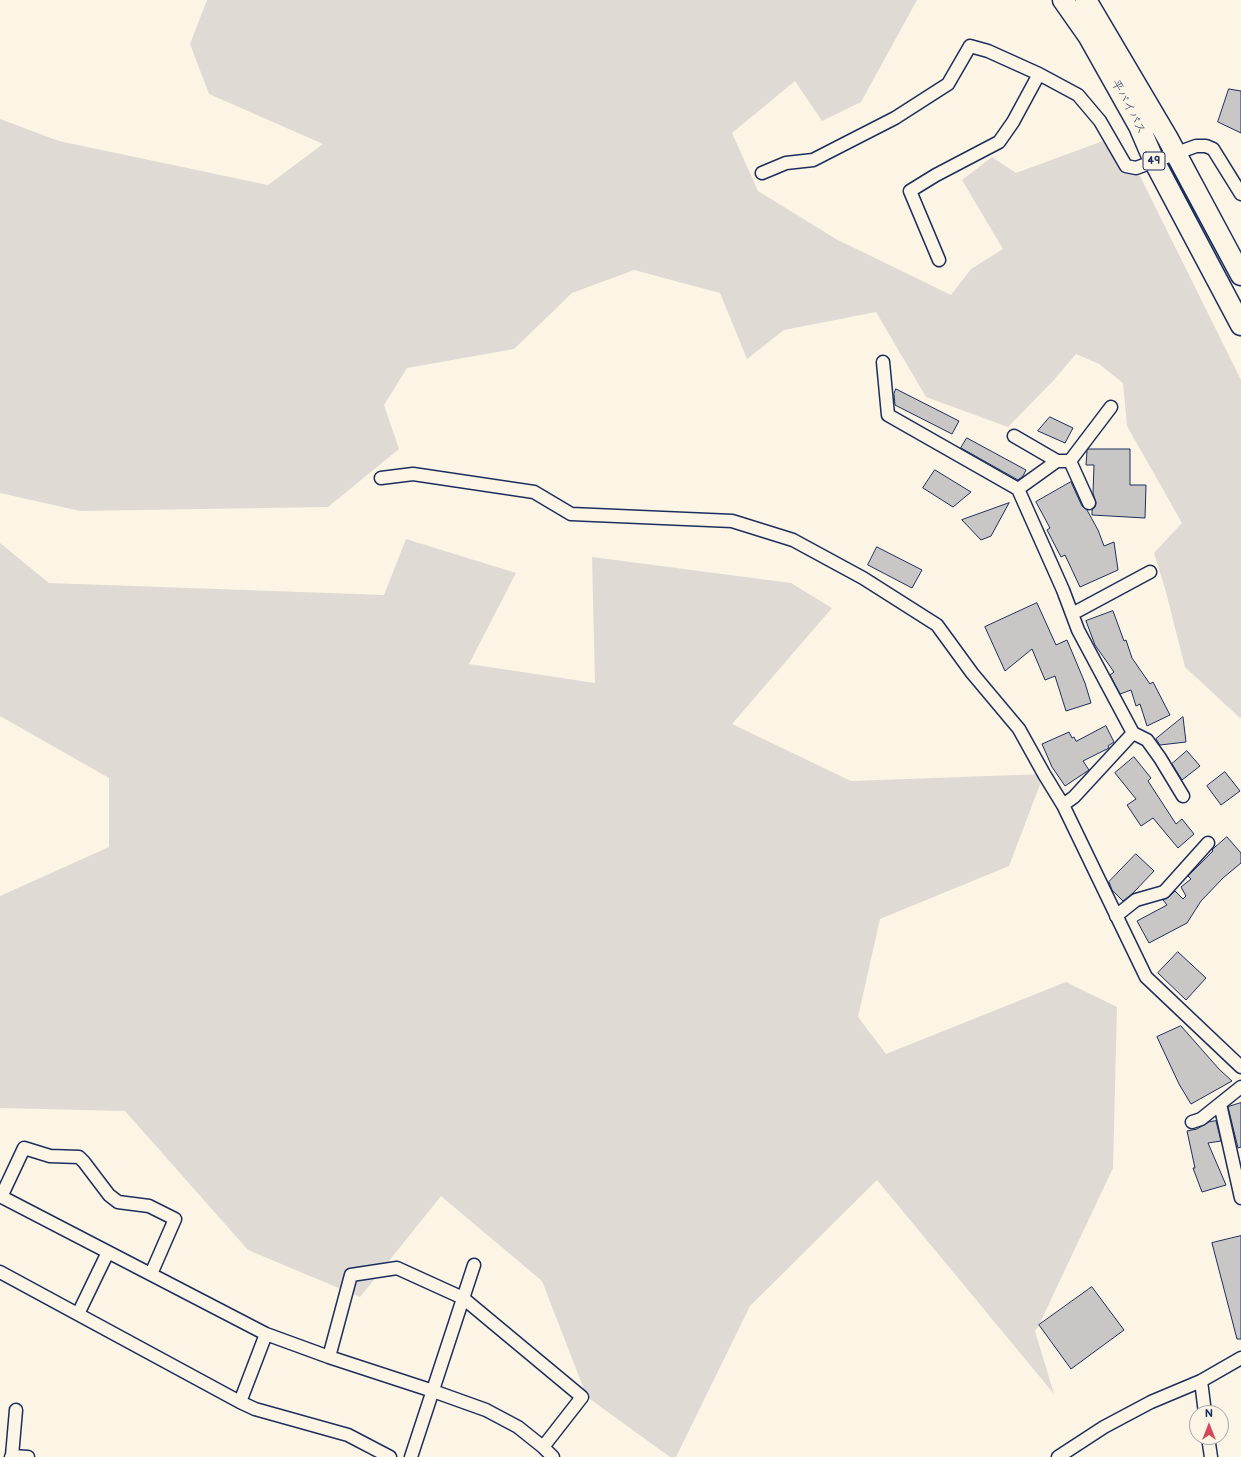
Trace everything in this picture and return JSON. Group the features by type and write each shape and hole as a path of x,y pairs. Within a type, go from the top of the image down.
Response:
{"highway":[{"name":"平バイパス","path":"1063,0 1089,37 1139,126 1154,161 1241,325"},
{"name":"平バイパス","path":"1086,0 1176,153 1241,275"}],"street":[{"path":"762,173 786,163 813,160 895,118 948,84 970,46 988,51 1039,74 1078,95 1100,121 1126,166 1136,168 1196,146 1206,146 1213,149 1241,194"},
{"path":"939,260 910,191 936,175 999,142 1013,122 1039,74"},
{"path":"883,362 888,414 1018,489 1063,590 1078,630 1133,733 1147,740 1160,758 1183,796"},
{"path":"1070,461 1111,406"},
{"path":"1014,436 1057,461 1070,461"},
{"path":"1018,489 1057,461"},
{"path":"1070,461 1089,503"},
{"path":"381,478 413,474 534,492 571,514 732,521 793,540 863,578 937,625 972,673 1019,729 1063,805 1146,977 1241,1067"},
{"path":"1072,614 1150,572"},
{"path":"1063,805 1074,797 1133,733"},
{"path":"1116,916 1136,900 1164,892 1208,843"},
{"path":"1192,1122 1202,1119 1241,1087"},
{"path":"1220,1104 1241,1198"},
{"path":"151,1274 175,1219 150,1206 118,1202 109,1196 79,1157 50,1156 24,1148 0,1196 266,1334 486,1410 518,1427 553,1457"},
{"path":"78,1314 108,1252"},
{"path":"411,1457 474,1265"},
{"path":"329,1357 351,1274 397,1268 463,1298 582,1397 543,1447"},
{"path":"0,1272 240,1402 255,1409 348,1435 390,1457"},
{"path":"240,1402 266,1334"},
{"path":"1058,1457 1104,1427 1151,1402 1201,1381 1241,1358"},
{"path":"1201,1381 1204,1405"},
{"path":"16,1410 11,1456 28,1457"},
{"path":"1209,1445 1211,1457"}],"shaded area":[{"path":"207,0 917,0 861,102 822,121 795,81 732,133 758,191 836,239 951,295 971,269 1003,249 962,180 992,157 1016,173 1103,141 1121,170 1139,174 1241,380 1241,717 1240,718 1185,667 1166,592 1154,553 1182,523 1127,426 1123,383 1099,364 1076,354 1053,381 1008,427 926,397 876,312 784,330 747,359 720,293 634,270 572,293 514,349 407,368 384,405 399,449 328,507 80,511 0,493 0,119 59,141 268,185 323,144 209,94 190,44"},
{"path":"406,539 516,573 469,664 595,683 592,557 791,583 832,608 732,724 851,781 1044,774 1009,866 880,919 858,1017 886,1054 1066,982 1117,1007 1113,1168 1035,1331 1054,1394 877,1180 750,1306 676,1457 670,1457 587,1397 542,1281 441,1196 360,1297 248,1250 125,1111 0,1108 0,896 109,847 109,778 0,716 0,543 49,583 384,595"}],"building":[{"path":"1229,89 1241,91 1241,133 1218,122"},
{"path":"896,389 959,421 952,434 895,405 894,394"},
{"path":"1050,417 1073,428 1065,443 1038,431"},
{"path":"967,438 1026,470 1023,476 1018,480 961,448"},
{"path":"1089,449 1130,449 1130,485 1146,485 1145,518 1092,515 1092,510 1096,503 1093,493 1094,465 1086,465 1087,451"},
{"path":"935,470 971,492 953,507 923,488"},
{"path":"1071,482 1082,506 1087,510 1098,530 1104,546 1114,542 1118,570 1080,587 1065,555 1061,557 1047,530 1050,528 1036,502"},
{"path":"1009,503 991,536 981,540 962,520"},
{"path":"877,547 922,570 912,588 868,565"},
{"path":"1037,603 1056,645 1067,640 1085,683 1091,703 1066,711 1055,676 1045,680 1032,649 1005,671 985,627"},
{"path":"1113,611 1132,658 1150,684 1153,682 1170,715 1147,726 1140,704 1136,706 1131,690 1120,694 1110,675 1114,672 1095,645 1086,621"},
{"path":"1183,717 1186,742 1160,745 1156,739"},
{"path":"1106,726 1114,742 1108,746 1109,748 1083,761 1089,770 1065,786 1052,767 1042,744 1069,732 1072,738 1074,737 1076,741"},
{"path":"1187,751 1200,766 1182,780 1172,764"},
{"path":"1134,757 1151,778 1148,781 1176,824 1182,819 1194,834 1178,848 1153,818 1141,826 1127,805 1136,799 1115,773"},
{"path":"1225,772 1240,791 1221,805 1207,786"},
{"path":"1227,837 1241,853 1241,863 1223,878 1201,901 1187,923 1149,943 1137,921 1167,905 1163,900 1175,891 1183,899 1186,896 1181,887 1191,879 1188,876 1213,851 1212,850 1214,848"},
{"path":"1136,854 1154,871 1133,893 1123,901 1112,890 1109,882"},
{"path":"1178,952 1206,978 1186,1000 1158,973"},
{"path":"1181,1026 1219,1069 1232,1081 1191,1104 1179,1084 1157,1037"},
{"path":"1241,1103 1241,1147 1238,1148 1228,1107"},
{"path":"1216,1121 1221,1141 1208,1143 1226,1185 1202,1192 1193,1168 1195,1168 1187,1131 1197,1129 1209,1122"},
{"path":"1241,1236 1241,1339 1237,1339 1212,1243"},
{"path":"1092,1287 1124,1330 1071,1369 1039,1325"}]}
